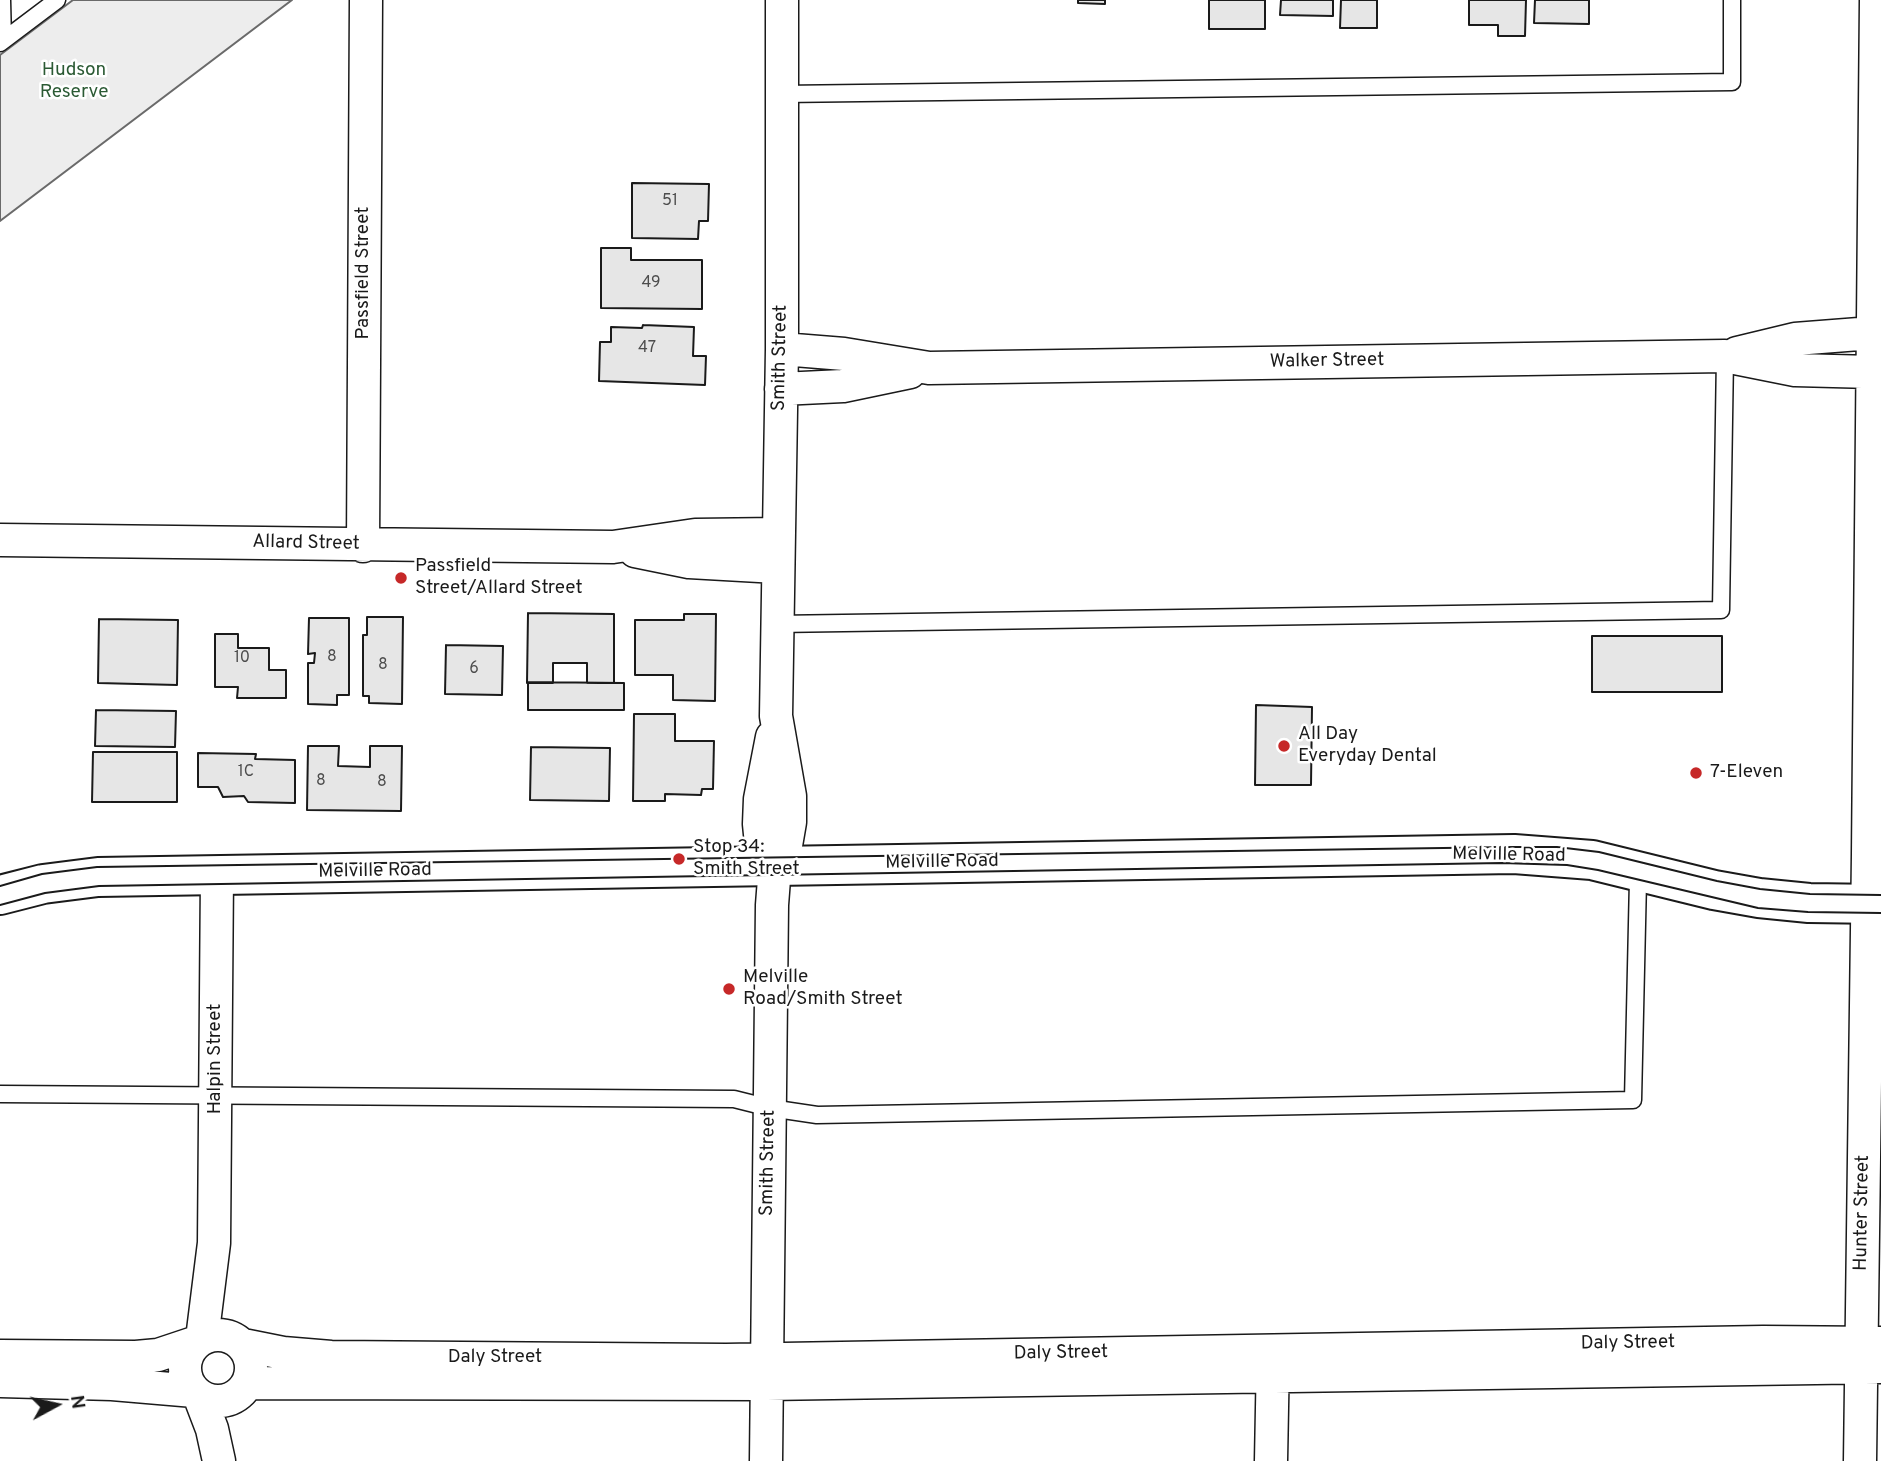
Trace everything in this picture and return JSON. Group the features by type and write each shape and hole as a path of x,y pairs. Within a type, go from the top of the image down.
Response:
{"main road":[{"name":"Melville Road","path":"0,895 43,884 98,877 1514,854 1592,860 1714,890 1759,898 1809,903 1874,904"}],"street":[{"name":"Passfield Street","path":"363,546 366,0"},
{"name":"Smith Street","path":"766,1461 772,905 775,866 784,857 790,822 790,796 776,716 782,349 782,0"},
{"name":"Hunter Street","path":"1860,1461 1871,1355 1876,624 1872,332 1876,0"},
{"name":"Walker Street","path":"1725,356 1795,339 1872,332"},
{"name":"Walker Street","path":"782,349 844,354 929,368 1725,356 1795,370 1872,372"},
{"name":"Walker Street","path":"781,389 843,386 929,368"},
{"name":"Allard Street","path":"0,540 612,547 695,535 778,534"},
{"name":"Allard Street","path":"612,547 689,562 777,567"},
{"name":"Halpin Street","path":"217,874 214,1243 219,1341"},
{"name":"Daly Street","path":"0,1356 136,1357 158,1355 219,1341 283,1353 331,1357 767,1372"},
{"path":"219,1461 212,1429 185,1372 189,1351 219,1341 251,1363 243,1389 229,1461"},
{"name":"Daly Street","path":"243,1389 767,1372 1871,1355"},
{"path":"1271,1461 1273,1363"},
{"path":"0,1381 112,1384 197,1393 219,1401 243,1389"}],"lane":[{"path":"2,0 2,42"},
{"path":"2,42 57,0"},
{"path":"782,94 1732,82 1732,0"},
{"path":"776,624 1721,610 1725,356"},
{"path":"0,1094 734,1099 817,1115 1633,1100 1641,871"}],"shaded area":[{"name":"Hudson Reserve","path":"73,0 292,0 0,221 0,55"}],"building":[{"path":"1078,0 1105,0 1105,4 1078,3"},
{"path":"1209,0 1265,0 1265,29 1209,29"},
{"path":"1281,0 1333,0 1333,16 1280,15"},
{"path":"1341,0 1377,0 1377,28 1340,28"},
{"path":"1469,0 1526,0 1525,36 1498,36 1498,25 1469,25"},
{"path":"1535,0 1589,0 1589,24 1534,23"},
{"path":"632,183 709,184 708,221 699,221 698,239 632,238"},
{"path":"601,248 631,248 631,260 702,260 702,309 601,308"},
{"path":"643,325 694,327 693,356 706,356 705,385 599,381 600,342 611,342 611,327 642,328"},
{"path":"528,613 614,614 614,683 587,683 587,663 553,663 553,683 527,683"},
{"path":"684,614 716,614 715,701 673,700 673,675 635,675 635,620 684,620"},
{"path":"367,617 403,617 402,704 369,703 369,696 363,696 363,635 367,635"},
{"path":"309,618 349,618 349,695 337,695 337,705 308,704 308,663 314,663 315,653 308,654"},
{"path":"99,619 178,620 177,685 98,683"},
{"path":"215,634 238,634 238,648 269,648 269,670 286,670 286,698 237,698 238,687 215,687"},
{"path":"1592,636 1722,636 1722,692 1592,692"},
{"path":"446,645 503,646 502,695 445,694"},
{"path":"528,682 624,683 624,710 528,710"},
{"name":"All Day Everyday Dental","path":"1256,705 1312,707 1311,785 1255,785"},
{"path":"96,710 176,711 175,747 95,746"},
{"path":"634,714 675,714 675,741 714,741 713,789 702,789 701,795 665,794 665,801 633,801"},
{"path":"308,746 339,746 338,766 370,767 370,746 402,746 401,811 307,810"},
{"path":"531,747 610,748 609,801 530,800"},
{"path":"93,752 177,752 177,802 92,802"},
{"path":"198,753 256,754 255,759 295,760 295,803 248,802 244,796 223,797 218,787 198,787"}],"tram line":[{"path":"0,886 42,874 97,867 1557,847 1599,852 1760,889 1810,894 1881,895"},
{"path":"0,905 45,893 99,886 1502,863 1567,865 1598,870 1758,908 1881,913"}],"place":[{"name":"Passfield Street/Allard Street","path":"401,578"},
{"name":"All Day Everyday Dental","path":"1284,746"},
{"name":"7-Eleven","path":"1696,773"},
{"name":"Stop 34: Smith Street","path":"679,859"},
{"name":"Melville Road/Smith Street","path":"729,989"}]}
